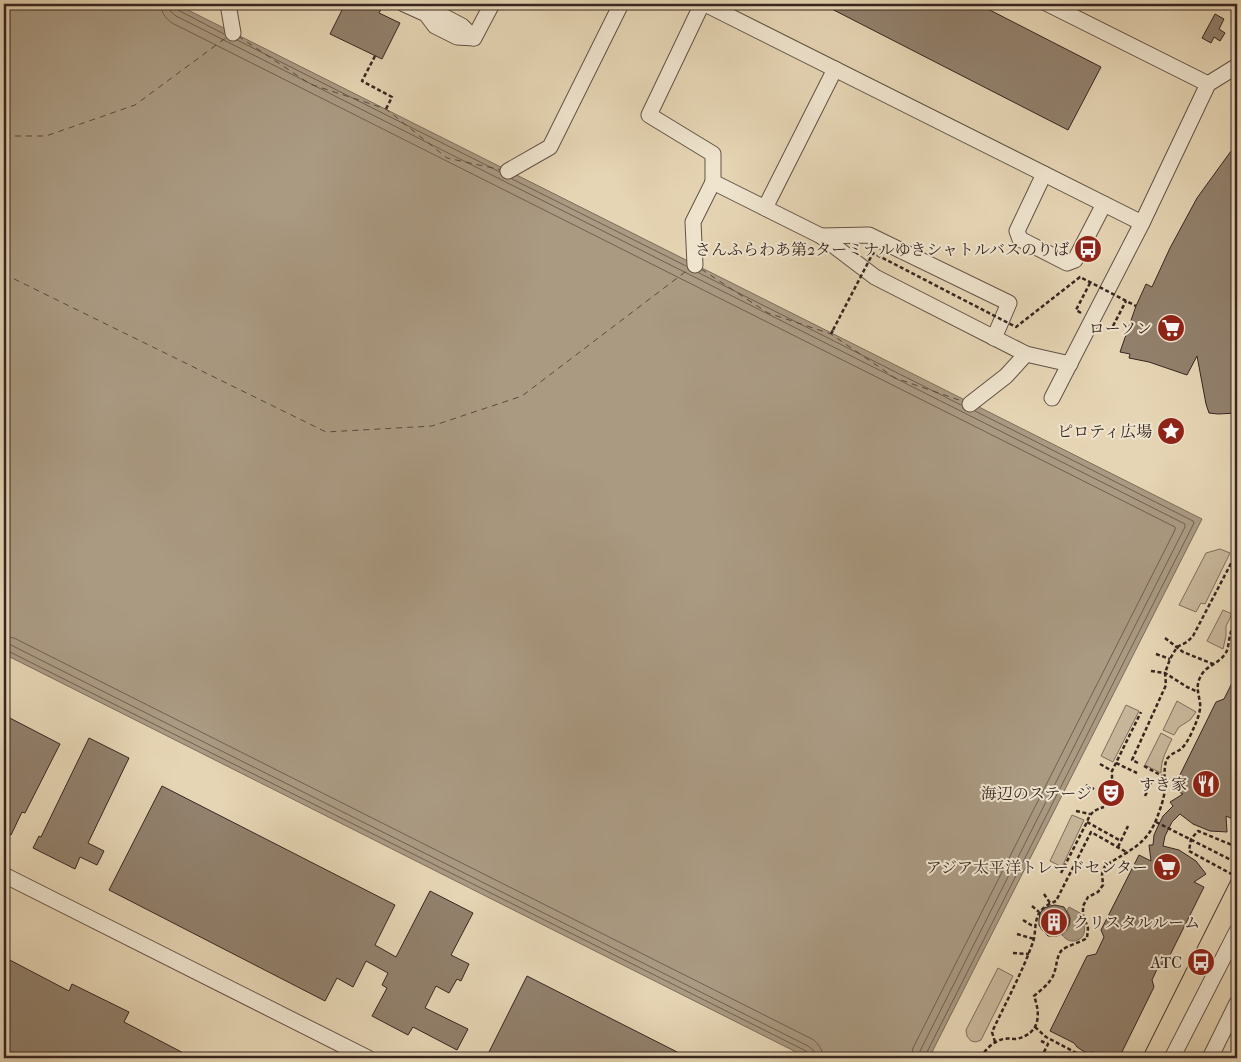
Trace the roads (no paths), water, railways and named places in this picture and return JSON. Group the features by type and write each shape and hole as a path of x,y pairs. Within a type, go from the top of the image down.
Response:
{"street":[{"path":"228,4 233,32"},
{"path":"404,4 426,14 435,26 458,37 474,38 492,4"},
{"path":"508,171 550,147 621,4"},
{"path":"695,265 693,222 713,182 712,154 649,115 704,4 1142,223"},
{"path":"1048,4 1208,84"},
{"path":"1052,398 1142,223 1208,84 1237,66"},
{"path":"765,208 835,69"},
{"path":"1044,174 1017,231 1020,239 1068,263 1075,260 1104,204"},
{"path":"713,182 821,236 875,277 994,338 1026,354 1070,364"},
{"path":"821,236 869,235 1009,303 994,338"},
{"path":"970,404 1006,376 1026,354"},
{"path":"4,875 368,1058"},
{"path":"1172,1058 1237,931"},
{"path":"1210,1058 1237,1003"}],"water":[{"path":"4,4 176,4 1202,519 929,1058 808,1058 4,654"},
{"path":"1069,907 1080,913 1084,926 1083,935 1075,941 1070,941 1062,935 1070,924 1067,910"}],"tram line":[{"path":"1142,1058 1237,868"}],"place":[{"name":"さんふらわあ第2ターミナルゆきシャトルバスのりば","path":"1088,249"},
{"name":"ローソン","path":"1171,328"},
{"name":"ピロティ広場","path":"1171,431"},
{"name":"すき家","path":"1206,784"},
{"name":"海辺のステージ","path":"1111,793"},
{"name":"アジア太平洋トレードセンター","path":"1167,867"},
{"name":"クリスタルルーム","path":"1054,922"},
{"name":"ATC","path":"1201,962"}]}
